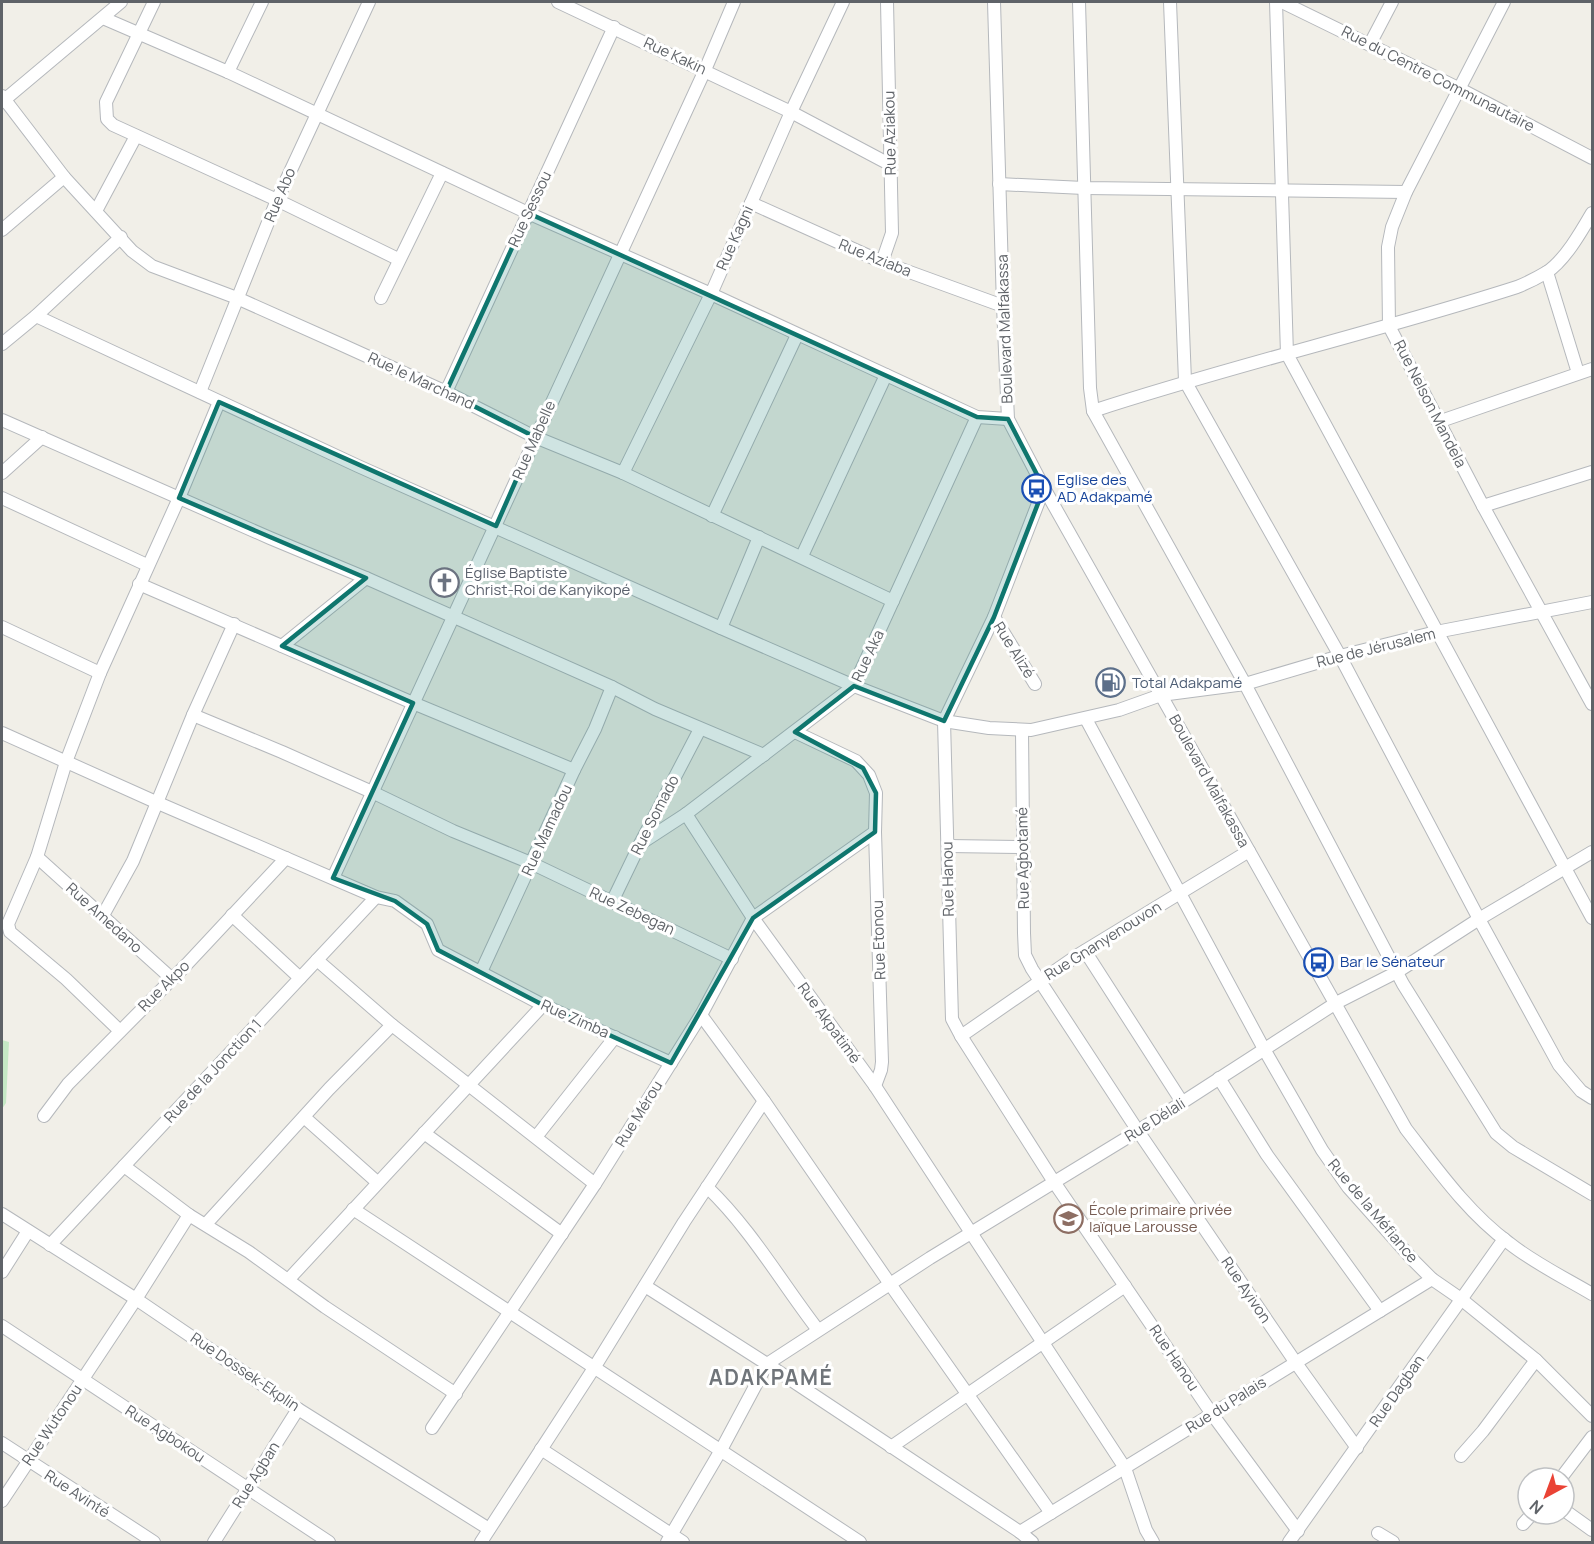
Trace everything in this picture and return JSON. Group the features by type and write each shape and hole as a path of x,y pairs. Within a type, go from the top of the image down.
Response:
{"street":[{"path":"2,100 121,2"},
{"path":"154,2 106,102 107,119 113,125 277,200 398,260"},
{"path":"228,72 262,2"},
{"name":"Rue Abo","path":"200,392 277,200 369,2"},
{"name":"Rue Kakin","path":"558,2 791,112 891,165"},
{"name":"Rue Mabelle","path":"333,878 705,70 734,2"},
{"name":"Rue Kagni","path":"623,473 711,294 791,112 843,2"},
{"name":"Rue Aziakou","path":"882,262 892,233 887,2"},
{"name":"Boulevard Malfakassa","path":"994,2 1008,419 1044,488 1406,1129 1438,1172 1504,1239 1593,1294"},
{"path":"1079,2 1090,388 1093,411 1245,684 1396,972 1496,1133 1513,1147 1593,1194"},
{"path":"1170,2 1185,381 1340,656 1559,1065 1581,1091 1593,1098"},
{"path":"1276,2 1287,354 1593,918"},
{"name":"Rue du Centre Communautaire","path":"1282,2 1460,89 1593,158"},
{"path":"1370,44 1392,2"},
{"name":"Rue Nelson Mandela","path":"1504,2 1406,192 1389,237 1389,326 1483,506 1593,704"},
{"path":"103,18 316,112 528,213 620,252 977,417 1008,419"},
{"name":"Rue Sessou","path":"446,392 614,27"},
{"name":"Rue le Marchand","path":"2,100 64,177 138,258 152,266 237,298 446,392 535,437 623,473 893,601"},
{"path":"96,211 136,136"},
{"path":"381,298 442,173"},
{"path":"2,230 64,177"},
{"path":"999,184 1084,188 1406,192"},
{"name":"Rue Aziaba","path":"751,203 882,262 1003,306"},
{"path":"1093,411 1185,381 1389,326 1517,287 1555,266 1593,213"},
{"path":"2,344 36,316 121,237"},
{"path":"1547,272 1578,373"},
{"name":"Rue de Jérusalem","path":"36,316 219,402 721,628 854,686 944,721 1022,731 1086,719 1161,695 1245,684 1340,656 1436,632 1593,602"},
{"path":"712,516 797,335"},
{"path":"1438,422 1593,369"},
{"path":"802,556 886,375"},
{"path":"120,1031 66,979 10,932 8,924 37,857 66,762 100,673 179,498 219,402"},
{"name":"Rue Aka","path":"640,844 686,814 854,686 977,417"},
{"path":"2,420 453,616 700,729 764,754"},
{"path":"2,473 42,437"},
{"path":"1483,506 1593,472"},
{"path":"944,721 994,617 1044,488"},
{"path":"2,498 147,565"},
{"path":"721,628 759,537"},
{"path":"282,646 366,578"},
{"path":"139,584 413,704 574,770"},
{"name":"Rue Alizé","path":"994,617 1035,684"},
{"path":"102,917 133,861 193,715 234,624"},
{"path":"2,627 100,673"},
{"name":"Rue Mamadou","path":"482,972 595,729 612,687"},
{"name":"Rue Zebegan","path":"193,715 372,792 453,831 531,863 732,959"},
{"name":"Rue de la Méfiance","path":"1086,719 1264,1049 1322,1150 1348,1187 1432,1279 1461,1299 1536,1360 1593,1416"},
{"name":"Rue Hanou","path":"944,721 952,1015 961,1036 1054,1182 1212,1414 1298,1531"},
{"name":"Rue Somado","path":"612,902 700,729"},
{"name":"Rue Agbotamé","path":"1022,731 1025,955 1040,982 1138,1131"},
{"name":"Rue Etonou","path":"795,732 856,761 869,775 876,793 875,832 882,1062 875,1086"},
{"name":"Rue Zimba","path":"2,733 376,897 395,901 427,924 438,950 543,1005 671,1063"},
{"name":"Rue Akpatimé","path":"686,814 753,918 875,1086 1125,1468 1152,1542"},
{"name":"Rue Mérou","path":"432,1428 595,1184 701,1015 753,918 875,832"},
{"path":"948,846 1023,847"},
{"name":"Rue Gnanyenouvon","path":"961,1036 1085,951 1249,851"},
{"name":"Rue Délali","path":"767,1364 890,1284 1138,1131 1336,1003 1396,972 1479,919 1593,852"},
{"name":"Rue Amedano","path":"37,857 171,978"},
{"name":"Rue Akpo","path":"44,1116 68,1084 187,964 286,858"},
{"name":"Rue de la Jonction 1","path":"50,1245 376,897"},
{"path":"232,915 300,978"},
{"path":"1085,951 1182,1102"},
{"path":"317,960 392,1025 595,1184"},
{"path":"289,1279 543,1005"},
{"path":"701,1015 764,1101 1051,1513"},
{"path":"206,1224 392,1025"},
{"path":"536,1137 615,1037"},
{"path":"1219,1078 1267,1155 1380,1311"},
{"path":"481,1542 764,1101"},
{"path":"304,1117 377,1182"},
{"name":"Rue Ayivon","path":"1138,1131 1357,1448"},
{"path":"424,1133 562,1234"},
{"path":"124,1166 189,1215 289,1279 324,1307 456,1394"},
{"path":"707,1187 762,1251 818,1330"},
{"path":"353,1209 860,1542"},
{"name":"Rue Dossek-Ekplin","path":"2,1214 136,1299 298,1409 489,1529"},
{"name":"Rue Wutonou","path":"2,1501 189,1215"},
{"path":"2,1272 28,1231"},
{"name":"Rue Dagban","path":"1290,1542 1504,1239"},
{"name":"Rue du Palais","path":"1020,1532 1432,1279"},
{"path":"645,1286 767,1364 1032,1542"},
{"path":"891,1447 1125,1286"},
{"name":"Rue Agbokou","path":"2,1326 329,1542"},
{"path":"1461,1456 1536,1360"},
{"path":"669,1539 721,1450 767,1364"},
{"name":"Rue Agban","path":"214,1542 298,1409"},
{"path":"1571,1466 1593,1437"},
{"name":"Rue Avinté","path":"2,1443 154,1542"},
{"path":"541,1449 669,1539 683,1542"},
{"path":"1576,1518 1593,1530"},
{"path":"1378,1533 1393,1542"}],"highlighted area":[{"path":"528,213 977,417 1008,419 1044,488 994,617 944,721 854,686 795,732 863,768 876,793 875,832 753,918 671,1063 543,1005 438,950 427,924 395,901 333,878 413,703 282,646 366,578 179,498 219,402 496,526 535,437 446,392"}],"green space":[{"path":"2,1040 9,1042 6,1103 2,1109"}],"place":[{"name":"Eglise des AD Adakpamé","path":"1036,489"},
{"name":"Église Baptiste Christ-Roi de Kanyikopé","path":"444,582"},
{"name":"Total Adakpamé","path":"1111,683"},
{"name":"Bar le Sénateur","path":"1319,962"},
{"name":"École primaire privée laïque Larousse","path":"1068,1219"}],"district":[{"name":"ADAKPAMÉ","path":"771,1378"}]}
